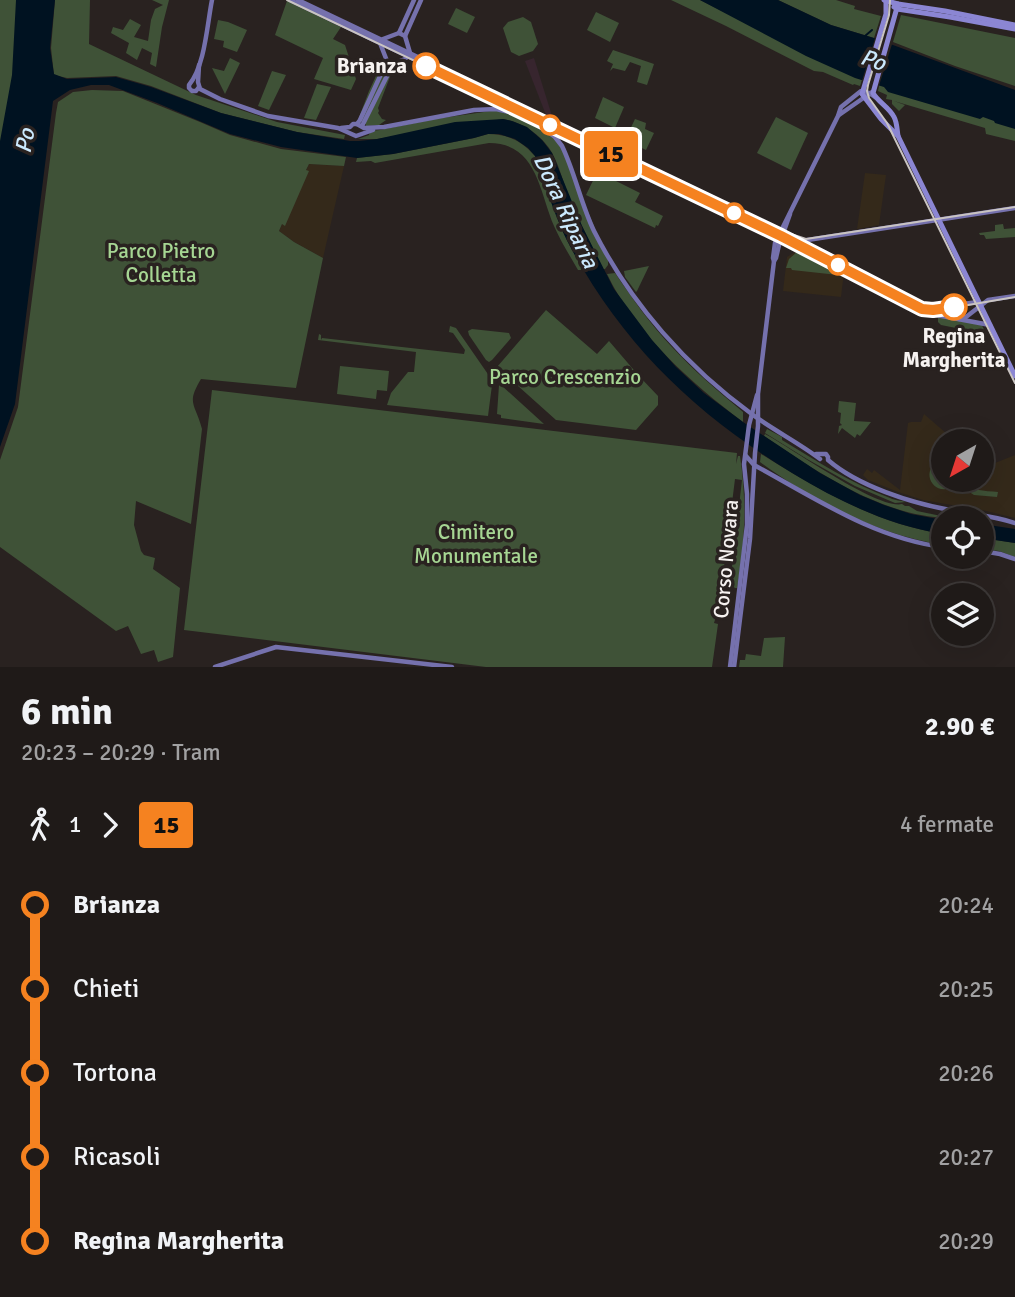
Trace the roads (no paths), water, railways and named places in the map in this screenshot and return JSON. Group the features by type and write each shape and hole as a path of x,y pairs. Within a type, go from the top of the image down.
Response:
{"main road":[{"path":"1015,27 886,0 886,14 863,89 864,98 898,136 1015,376"},
{"path":"898,4 874,92 895,118 898,136"}],"street":[{"path":"194,91 197,90 195,78 212,0"},
{"path":"290,0 381,41 399,33 414,0"},
{"path":"298,0 782,233 912,301 933,315 990,325"},
{"path":"409,55 405,36 421,0"},
{"path":"399,33 405,36"},
{"path":"196,83 188,87 190,90 280,119 351,130 356,136 387,61 381,41"},
{"path":"360,128 393,64 409,55"},
{"path":"387,61 393,64"},
{"path":"196,83 204,92 220,99"},
{"path":"838,116 841,107 863,89 874,92"},
{"path":"838,116 874,92"},
{"path":"351,130 353,124 360,128 377,128 496,109 526,118 543,128 555,136 565,152 594,231 635,297 663,333 688,359 755,417 813,453 821,457 827,455 828,460 839,469 905,499 1015,523"},
{"name":"Corso Novara","path":"732,667 750,539 758,431 755,417 774,246 838,116"},
{"path":"367,118 377,128"},
{"path":"801,241 1015,208"},
{"path":"782,233 933,308 979,304 1015,296"},
{"path":"958,320 967,317 979,304"},
{"name":"Corso Novara","path":"732,667 747,525 744,464 749,425 755,417"},
{"path":"746,454 766,471 860,523 900,538 931,544"},
{"path":"994,553 1015,559"},
{"path":"215,667 276,647 452,667"}],"water":[{"path":"16,0 55,0 50,48 54,74 67,79 116,77 221,113 297,132 350,141 377,139 455,122 503,119 527,127 552,153 582,226 614,289 676,367 704,393 743,422 820,473 884,505 931,518 931,532 903,525 828,494 757,451 695,403 640,348 593,285 561,227 535,156 515,139 488,134 393,154 357,158 281,147 230,134 109,85 91,85 70,90 53,101 15,404 0,447 0,141 12,75"},
{"name":"Po","path":"700,0 778,0 831,25 1015,90 1015,129 983,117 980,119 888,92 884,87 855,78 806,56"},
{"path":"994,526 1015,529 1015,543 994,540"}],"waterway":[{"name":"Po","path":"865,36 872,30"}],"tram line":[{"path":"287,0 776,233 922,309 939,310 1015,297"},
{"path":"890,0 889,15 868,85 869,98 887,123 1015,383"},
{"name":"15","path":"426,66 781,236 922,309 954,307"},
{"path":"791,234 806,239 1015,207"}],"place":[{"name":"Brianza","path":"426,66"},
{"name":"Regina Margherita","path":"954,307"}],"water label":[{"name":"Dora Riparia","path":"566,211"}],"park label":[{"name":"Parco Pietro Colletta","path":"161,263"},
{"name":"Parco Crescenzio","path":"565,377"},
{"name":"Cimitero Monumentale","path":"476,544"}]}
